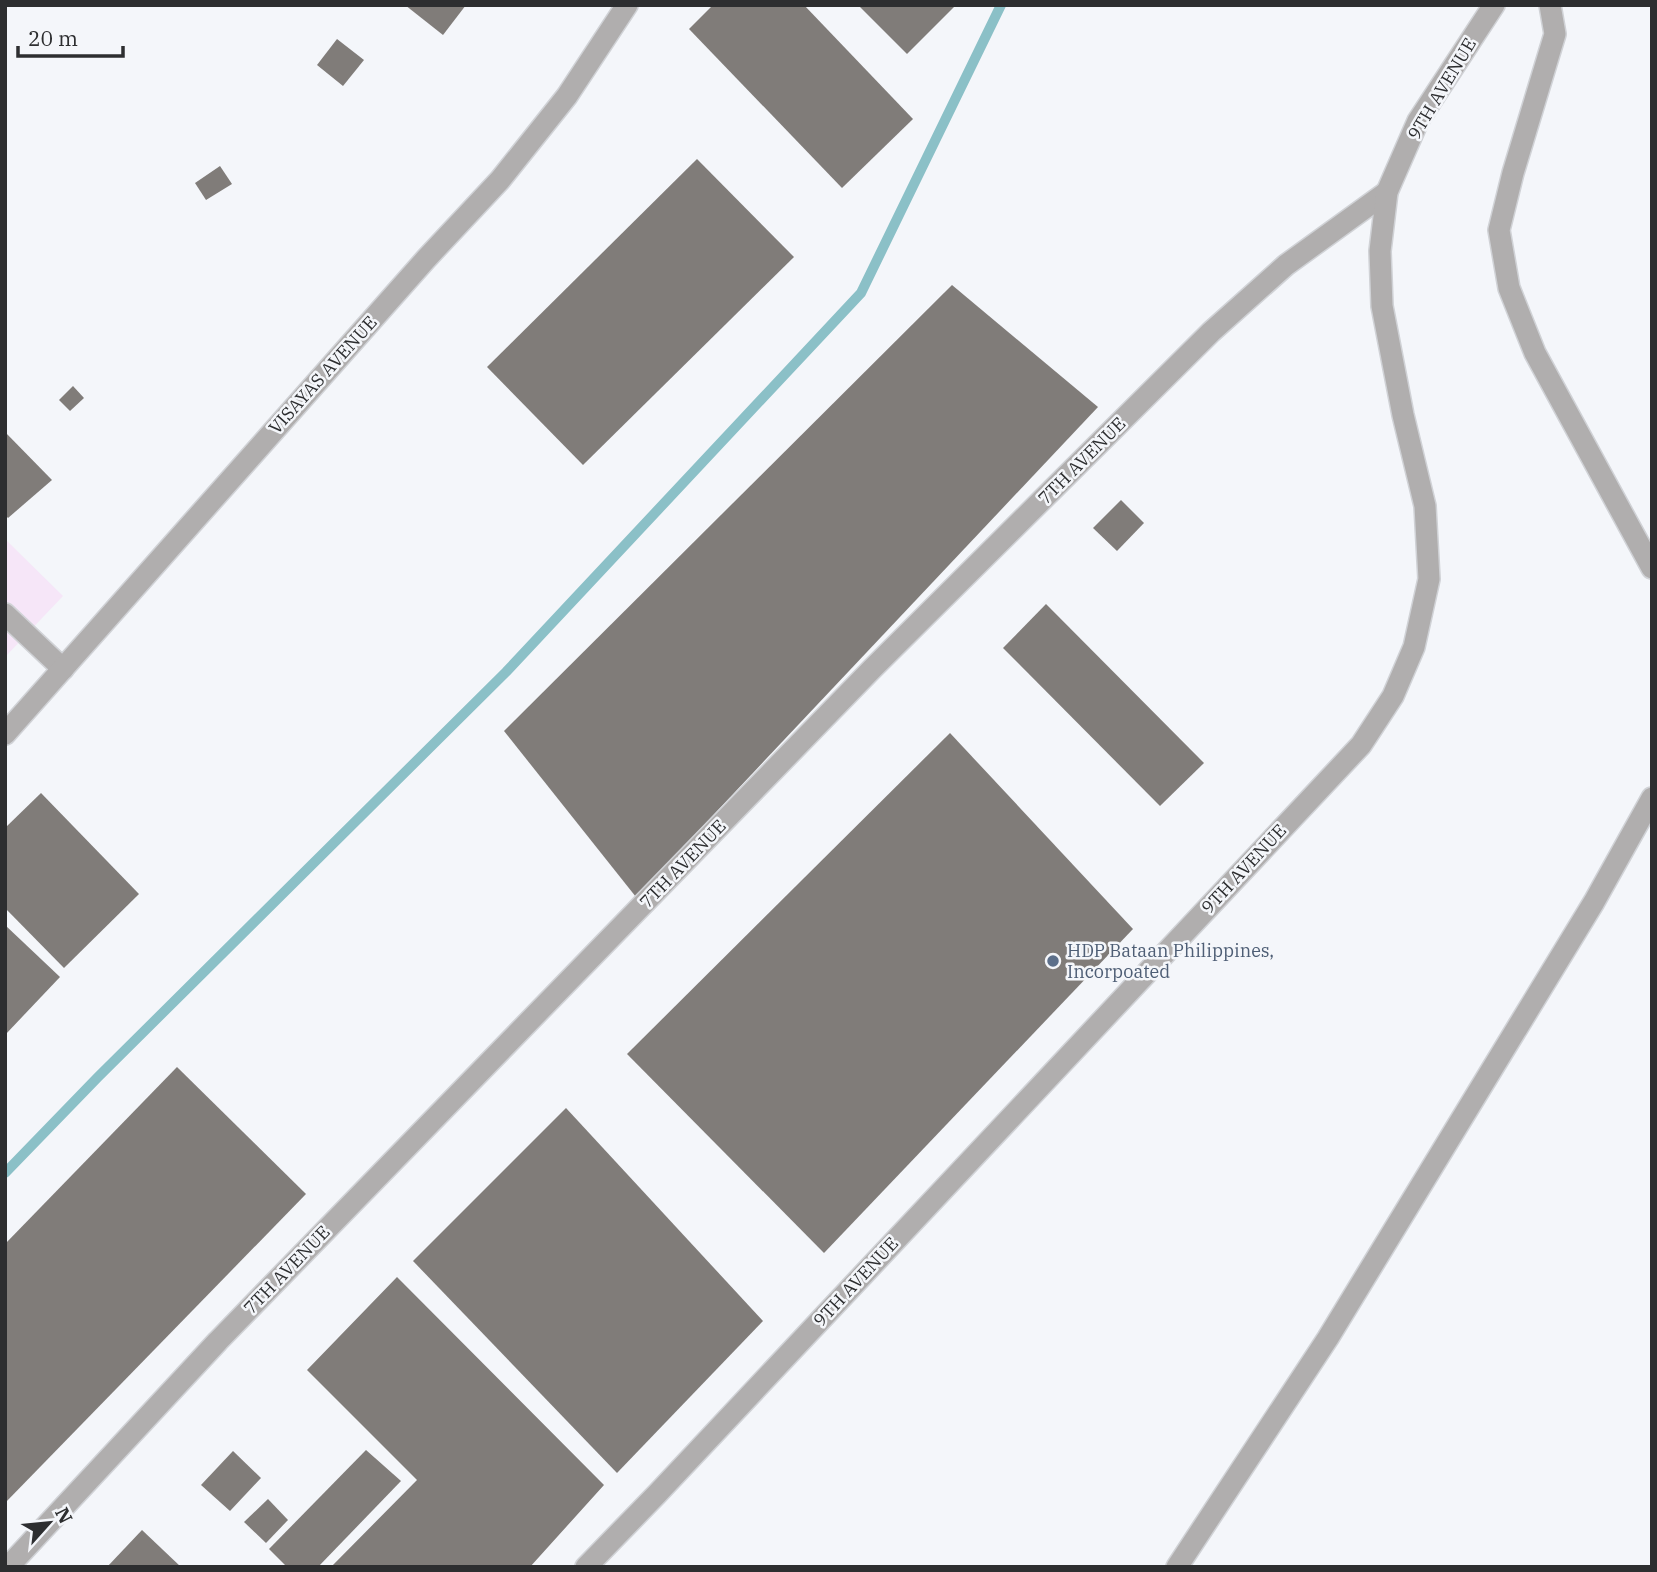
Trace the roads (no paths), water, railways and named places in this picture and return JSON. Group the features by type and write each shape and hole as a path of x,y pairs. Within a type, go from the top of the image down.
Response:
{"street":[{"name":"VISAYAS AVENUE","path":"5,734 426,259 500,180 567,96 627,5"},
{"name":"9TH AVENUE","path":"586,1567 1361,745 1393,696 1414,647 1429,579 1425,506 1403,415 1382,306 1380,251 1387,192 1418,121 1494,5"},
{"path":"1550,5 1555,34 1513,173 1499,230 1509,288 1535,353 1652,568"},
{"name":"7TH AVENUE","path":"8,1567 237,1321 843,699 1114,428 1211,332 1286,265 1387,192"},
{"path":"5,614 63,669"},
{"path":"1177,1567 1328,1338 1594,902 1651,803"}],"waterway":[{"path":"5,1173 98,1077 506,672 861,293 1001,5"}],"place":[{"name":"HDP Bataan Philippines, Incorpoated","path":"1053,961"}]}
